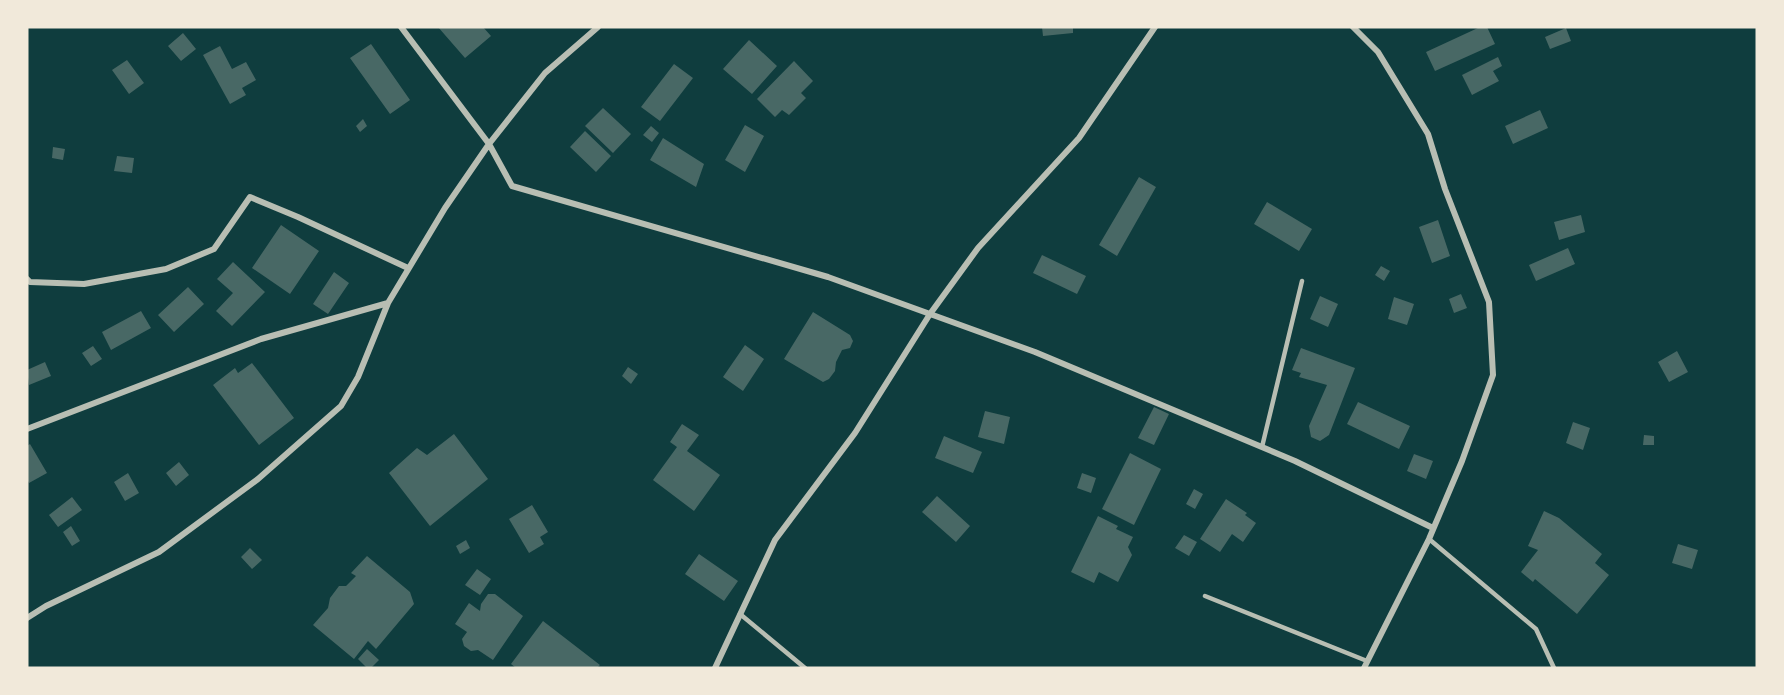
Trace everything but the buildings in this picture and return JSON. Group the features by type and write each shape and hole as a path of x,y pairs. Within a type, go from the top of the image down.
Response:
{"street":[{"path":"400,27 489,144 512,186 828,278 1035,352 1295,461 1433,528"},
{"path":"27,618 46,606 159,552 258,479 341,406 358,377 388,303 445,208 489,144 545,73 598,27"},
{"path":"715,668 775,540 855,433 930,314 978,248 1079,138 1155,27"},
{"path":"1353,27 1378,52 1428,134 1445,189 1489,303 1494,375 1430,539 1365,664"},
{"path":"27,279 30,282 84,284 166,269 214,249 250,197 408,268"},
{"path":"27,429 261,339 388,303"}],"lane":[{"path":"1262,447 1302,281"},
{"path":"1430,539 1536,629 1554,668"},
{"path":"1205,596 1365,664"},
{"path":"740,614 805,668"}]}
